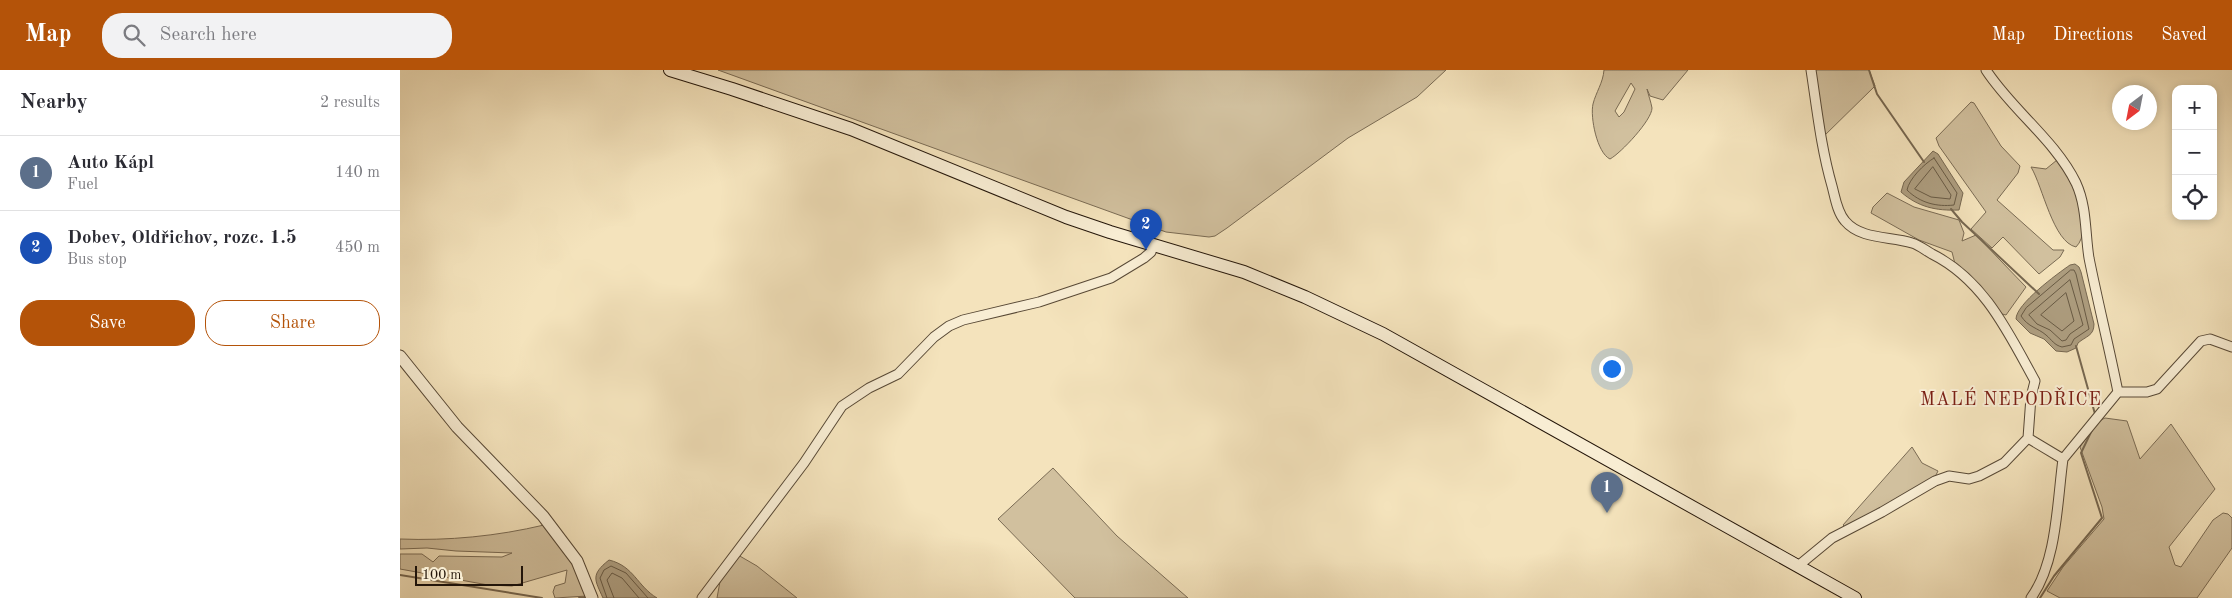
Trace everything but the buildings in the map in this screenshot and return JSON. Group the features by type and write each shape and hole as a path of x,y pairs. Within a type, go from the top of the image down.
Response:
{"main road":[{"path":"670,70 851,129 1066,217 1153,246 1244,272 1305,296 1384,334 1855,598"}],"street":[{"path":"1798,566 1832,538 1882,512 1934,481 1949,476 1969,479 2004,463 2028,438 2031,397 2035,381 1996,311 1977,287 1952,264 1913,243 1859,232 1843,218 1835,199 1824,157 1811,70"},
{"path":"1986,70 2057,155 2076,184 2085,215 2089,258 2118,392"},
{"path":"702,598 804,463 842,406 868,388 898,374 934,337 949,326 964,320 1039,302 1111,278 1144,258 1151,252 1153,246"},
{"path":"2118,392 2147,392 2157,389 2201,341 2210,339 2232,347"},
{"path":"400,356 457,427 543,516 577,561 592,598"},
{"path":"2031,598 2041,584 2051,552 2063,459 2118,392"},
{"path":"2028,438 2063,459"}],"shaded area":[{"path":"718,70 1446,70 1417,97 1348,138 1227,228 1215,236 1209,237 1166,232"},
{"path":"1604,70 1688,70 1663,100 1650,96 1647,89 1652,108 1651,113 1635,136 1610,159 1601,150 1598,142 1592,110","holes":["1631,83 1635,89 1624,112 1619,117 1615,111"]},
{"path":"1813,70 1869,70 1875,86 1822,138"},
{"path":"1971,102 1974,103 2001,146 2020,166 2018,173 1997,200 2053,250 2064,250 2060,257 2039,274 2003,237 1992,248 1971,229 1986,212 1939,146 1936,138"},
{"path":"2057,160 2069,178 2082,216 2083,228 2081,239 2076,247 2068,243 2055,225 2031,167 2046,169"},
{"path":"1887,193 1914,207 1959,220 1964,233 1962,241 1976,235 2026,287 2006,315 2002,314 1980,287 1955,264 1952,252 1919,240 1871,213 1873,207"},
{"path":"2105,418 2127,421 2140,459 2171,424 2215,489 2169,547 2175,565 2181,567 2213,520 2223,513 2228,514 2232,518 2232,548 2197,598 2060,598 2047,591 2063,567 2104,519 2102,507 2080,447 2097,422"},
{"path":"1912,447 1922,463 1938,471 1934,479 1846,528 1843,525"},
{"path":"1053,468 1117,536 1188,598 1075,598 998,519"},
{"path":"544,525 574,567 587,596 555,598 553,592 555,586 565,583 567,570 512,586 488,585 400,569 400,554 422,554 433,562 439,556 502,557 512,553 427,548 400,549 400,539 473,537"},
{"path":"738,555 757,566 797,598 717,598 721,576"}],"water":[{"path":"1933,151 1938,154 1963,193 1959,210 1943,210 1921,205 1901,192 1904,182"},
{"path":"2075,264 2081,272 2094,328 2091,333 2078,343 2076,348 2067,352 2056,351 2044,339 2030,333 2016,319 2023,305 2038,290 2070,265"},
{"path":"609,560 630,571 657,598 603,598 596,578 599,570"}],"waterway":[{"path":"1869,70 1877,94 1924,162"},
{"path":"1951,209 1962,222 2039,294"},
{"path":"2076,346 2095,414"},
{"path":"2040,598 2054,576 2102,518 2081,453 2092,430"},
{"path":"400,575 542,598"},
{"path":"579,598 587,597"}],"place":[{"name":"Dobev, Oldřichov, rozc. 1.5","path":"1146,250"},
{"name":"Auto Kápl","path":"1607,513"}],"district":[{"name":"MALÉ NEPODŘICE","path":"2011,399"}]}
